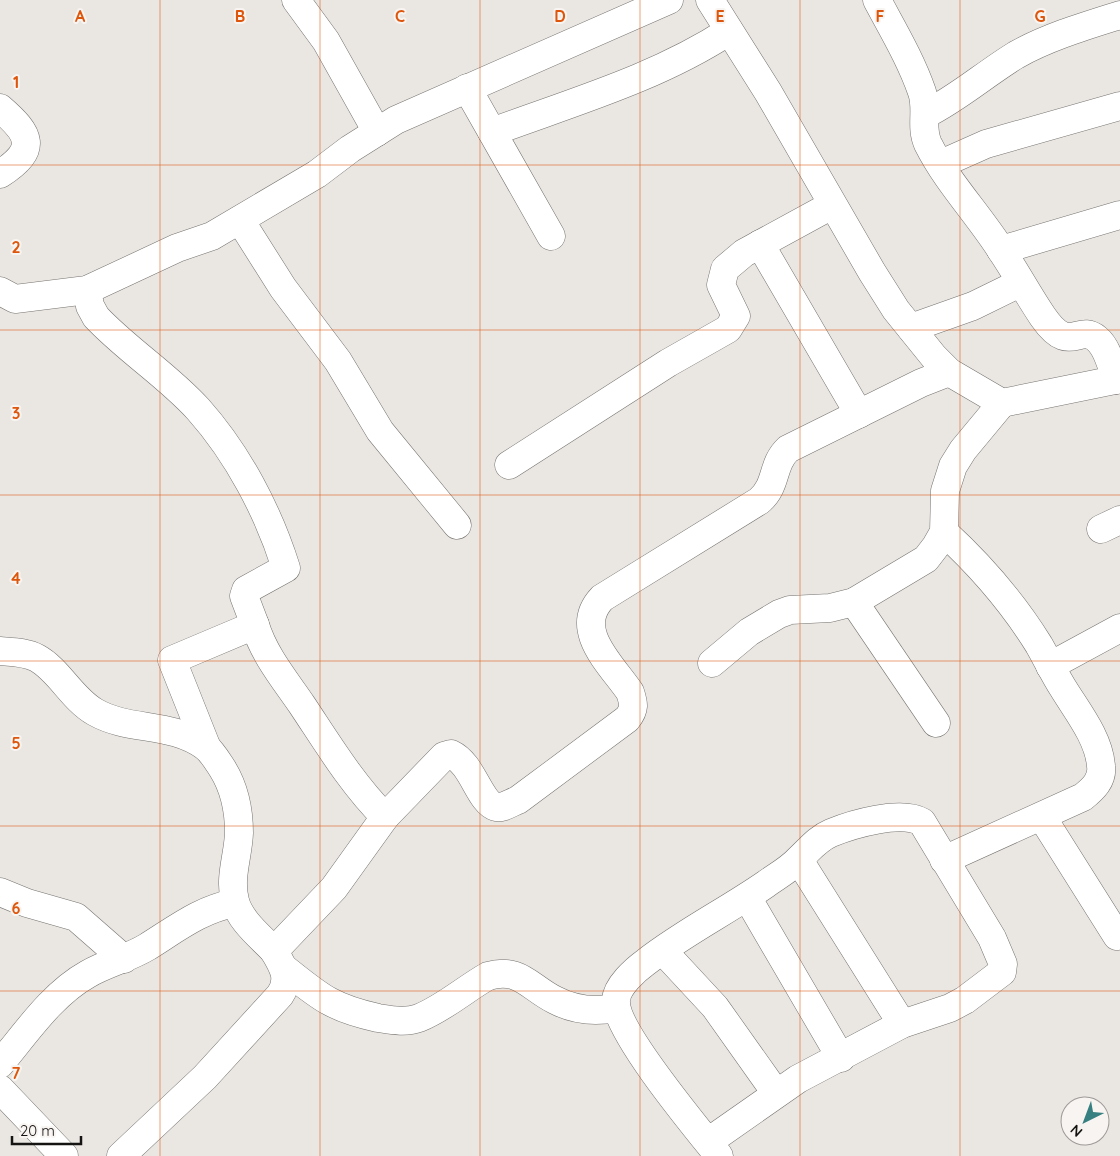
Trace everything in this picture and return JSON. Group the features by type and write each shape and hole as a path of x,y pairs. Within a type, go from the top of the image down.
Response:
{"street":[{"path":"296,0 326,41 377,132"},
{"path":"0,291 15,298 87,290 177,248 212,236 317,174 396,120 670,0"},
{"path":"710,0 768,92 872,272 911,328 949,372 1002,403"},
{"path":"712,663 749,632 778,614 790,610 830,608 854,602 926,559 944,532 945,491 953,466 963,450 1002,403 1118,380 1105,350 1097,339 1088,335 1066,338 1059,336 1053,331 1020,283 1001,250 940,164 928,143 924,131 926,114 922,94 877,0"},
{"path":"926,114 944,105 1010,59 1037,44 1120,15"},
{"path":"492,132 652,72 696,52 729,31"},
{"path":"467,88 551,236"},
{"path":"940,164 986,144 1120,106"},
{"path":"0,108 18,124 25,135 27,144 24,152 0,174"},
{"path":"508,465 668,363 728,329 736,316 721,285 722,276 731,262 832,205"},
{"path":"1001,250 1120,215"},
{"path":"240,220 283,288 338,361 380,431 457,525"},
{"path":"760,244 859,414"},
{"path":"911,328 973,306 1020,283"},
{"path":"87,290 90,306 96,317 197,408 229,449 271,525 286,568 246,590 244,596 255,625 268,654 345,770 363,795 385,817"},
{"path":"280,960 385,817 426,772 444,756 451,754 466,764 488,802 496,807 502,806 518,800 627,719 633,712 634,703 630,692 590,634 590,614 594,606 602,598 650,566 759,501 772,485 780,456 788,449 921,383 949,372"},
{"path":"944,532 967,553 1006,598 1038,645 1091,733 1102,765 1101,776 1095,787 1083,797 944,860"},
{"path":"854,602 936,723"},
{"path":"255,625 172,660 207,748 231,782 236,804 239,833 231,883 235,903 246,922 280,960 322,998 336,1006 347,1011 386,1019 402,1021 418,1018 488,976 500,973 513,974 526,980 555,1000 575,1008 600,1011 616,1008"},
{"path":"1050,666 1120,628"},
{"path":"0,651 18,652 38,658 88,708 104,717 129,724 176,731 207,748"},
{"path":"902,816 914,817 922,822 1000,953 1003,964 1002,972 973,994 950,1008 902,1024 841,1058 811,1072 776,1093 713,1149 637,1047 616,1008 616,998 630,976 663,951 747,897 799,860 810,847 832,833 902,816"},
{"path":"1042,817 1117,936"},
{"path":"799,860 902,1024"},
{"path":"0,892 27,903 76,917 124,959"},
{"path":"747,897 841,1058"},
{"path":"0,1064 69,988 88,974 135,955 195,916 215,907 235,903"},
{"path":"663,951 715,1007 776,1093"},
{"path":"121,1156 211,1070 280,995 286,984 280,960"},
{"path":"0,1089 64,1156"}]}
